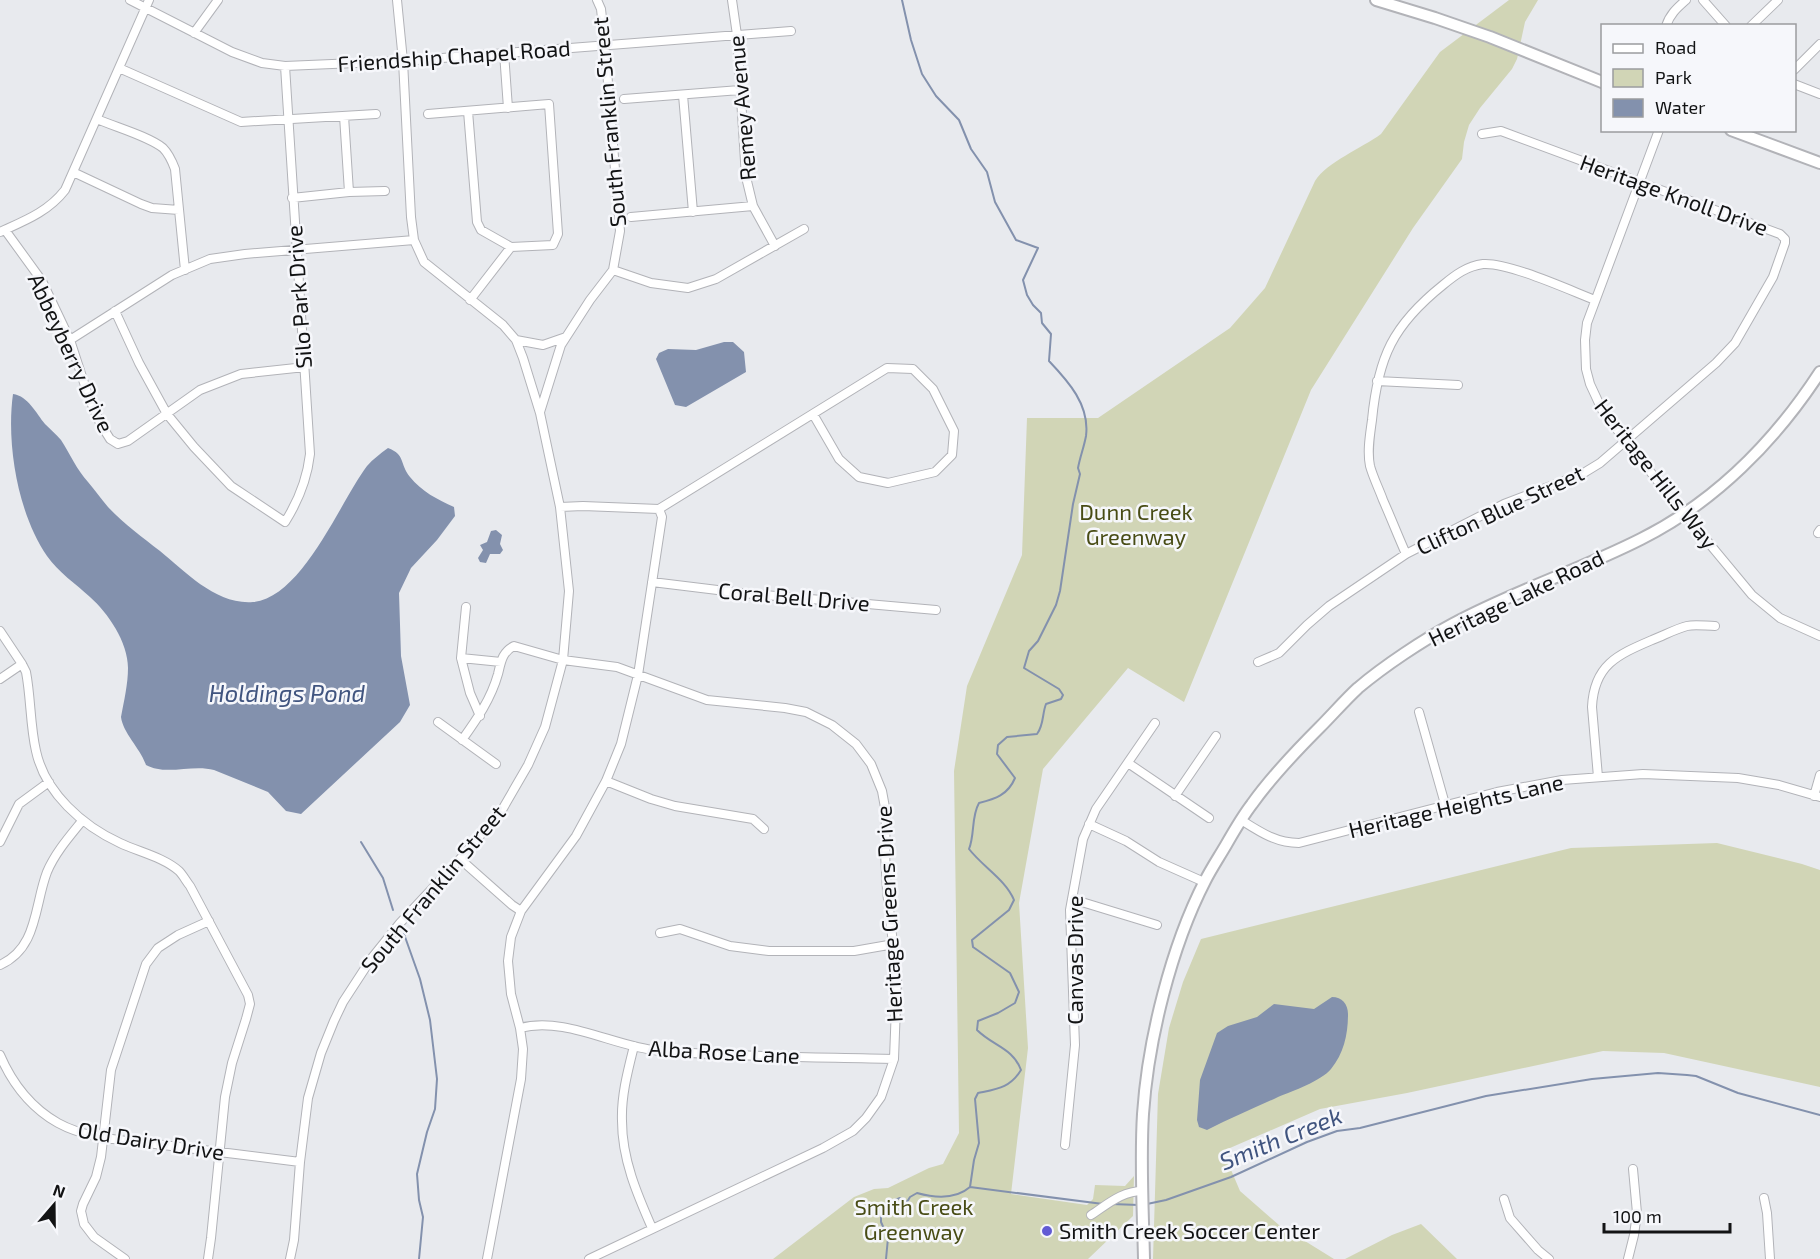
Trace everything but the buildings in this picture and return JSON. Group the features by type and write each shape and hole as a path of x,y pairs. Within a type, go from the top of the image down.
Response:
{"main road":[{"path":"1376,0 1490,37 1601,82"},
{"path":"1736,132 1820,163"},
{"name":"Heritage Lake Road","path":"1144,1259 1143,1114 1150,1060 1164,992 1172,963 1204,882 1252,804 1293,753 1359,687 1410,651 1454,624 1527,589 1640,540 1684,513 1716,489 1772,437 1801,401 1820,372"}],"street":[{"name":"Friendship Chapel Road","path":"130,0 147,4 194,33 242,55 262,63 285,66 403,61 792,31"},
{"path":"194,33 218,0"},
{"name":"South Franklin Street","path":"290,1259 294,1240 308,1098 321,1053 343,1002 371,959 400,923 460,860 502,810 528,765 545,727 563,660 569,591 560,507 540,413 516,340 503,325 424,262 414,240 397,0"},
{"name":"South Franklin Street","path":"540,413 561,345 590,300 613,270 620,231 605,46 601,9 597,0"},
{"name":"Remey Avenue","path":"732,0 737,35 746,177 753,206 775,246"},
{"path":"1667,24 1675,10 1686,0"},
{"path":"1703,0 1724,24"},
{"path":"1752,24 1778,0"},
{"path":"2,231 36,216 57,201 65,190 147,4"},
{"path":"1796,68 1820,44"},
{"path":"504,53 508,108"},
{"name":"Silo Park Drive","path":"167,414 231,486 285,522 301,493 310,454 285,66"},
{"path":"119,68 241,122 376,114"},
{"path":"1796,85 1820,94"},
{"path":"624,99 740,90"},
{"path":"683,95 693,212"},
{"path":"428,114 549,104 558,234 554,244 511,247 481,230 477,222 468,111"},
{"path":"344,116 349,192"},
{"path":"97,119 163,148 170,156 175,169 184,270"},
{"name":"Heritage Knoll Drive","path":"1482,134 1501,131 1775,231 1785,239 1773,277 1735,343 1716,363 1625,441"},
{"name":"Heritage Hills Way","path":"1658,132 1587,323 1586,369 1595,398 1625,441 1752,595 1788,622 1820,636"},
{"path":"73,172 152,208 179,210"},
{"path":"292,198 385,191"},
{"path":"631,217 753,206"},
{"path":"613,270 651,283 688,288 716,279 804,229"},
{"name":"Abbeyberry Drive","path":"2,231 42,282 69,340 89,398 110,439 118,444 128,441 167,414"},
{"path":"69,340 172,275 210,259 414,240"},
{"path":"470,300 511,247"},
{"path":"1406,554 1370,467 1369,447 1377,381 1392,340 1410,315 1460,272 1484,264 1498,265 1595,300"},
{"path":"115,311 139,363 167,414 200,390 241,374 304,367"},
{"path":"516,340 543,345 566,337"},
{"path":"560,507 659,509 887,368 913,369 933,389 954,431 952,455 935,472 888,483 859,477 839,459 813,414"},
{"path":"1377,381 1458,385"},
{"name":"Clifton Blue Street","path":"1258,662 1279,653 1307,624 1329,606 1406,554 1504,504 1582,474 1600,463 1625,441"},
{"path":"487,1259 521,1079 523,1049 511,994 508,962 511,937 521,911 576,836 606,781 621,744 638,675 662,517 659,509"},
{"name":"Coral Bell Drive","path":"652,582 731,592 936,610"},
{"path":"466,607 461,658 470,693 480,716"},
{"path":"1598,777 1592,697 1599,676 1605,667 1624,652 1688,626 1715,626"},
{"path":"0,631 22,664 28,684 36,753 49,782 61,799 82,821 100,834 165,862 179,871 190,886 248,995 250,1004 225,1095 212,1238 207,1259"},
{"name":"Heritage Greens Drive","path":"501,662 507,650 514,646 563,660 617,667 707,700 806,712 832,725 856,744 871,764 882,790 886,813 887,891 897,979 894,1059 881,1097 853,1131 824,1148 589,1259"},
{"path":"461,658 501,662 492,695 462,740"},
{"path":"0,679 22,664"},
{"path":"1419,712 1444,804"},
{"path":"438,722 496,764"},
{"name":"Canvas Drive","path":"1065,1145 1074,1051 1070,922 1083,839 1096,809 1155,723"},
{"path":"1175,796 1216,736"},
{"path":"1128,764 1209,818"},
{"name":"Heritage Heights Lane","path":"1241,820 1267,836 1289,843 1299,843 1444,804 1527,785 1643,774 1759,780 1817,796"},
{"path":"1817,796 1820,775"},
{"path":"606,781 675,806 753,819 764,829"},
{"path":"0,842 20,804 49,782"},
{"path":"0,965 9,962 22,949 31,930 48,871 58,852 82,821"},
{"path":"1089,824 1126,841 1159,862 1204,882"},
{"path":"460,860 521,911"},
{"path":"1072,899 1157,925"},
{"path":"125,1259 94,1237 84,1224 81,1211 96,1177 101,1157 111,1070 146,963 158,948 178,935 209,921"},
{"path":"660,933 680,929 730,946 769,951 854,951 894,944"},
{"name":"Alba Rose Lane","path":"520,1028 549,1026 568,1028 657,1050 735,1055 894,1059"},
{"path":"634,1046 621,1120 624,1151 636,1192 652,1228"},
{"name":"Old Dairy Drive","path":"0,1054 12,1080 22,1094 56,1122 67,1127 102,1137 300,1162"},
{"path":"1628,1259 1637,1213 1633,1169"},
{"path":"1091,1215 1124,1193 1143,1191"},
{"path":"1764,1198 1770,1259"},
{"path":"1503,1200 1510,1218 1538,1250 1550,1259"}],"green space":[{"name":"Dunn Creek Greenway","path":"1509,0 1538,0 1525,22 1517,59 1512,69 1469,125 1462,159 1413,228 1311,390 1184,702 1128,668 1043,769 1019,903 1028,1048 1011,1194 1087,1205 1093,1199 1095,1185 1125,1186 1134,1176 1133,1216 1088,1259 773,1259 854,1197 874,1189 888,1188 929,1168 943,1164 959,1133 954,771 967,686 1022,555 1027,418 1098,418 1230,328 1265,288 1315,181 1336,161 1381,134 1440,52"},
{"path":"1717,843 1820,870 1820,1087 1664,1053 1603,1051 1320,1109 1223,1151 1240,1191 1279,1225 1334,1259 1153,1259 1158,1094 1169,1028 1183,982 1201,939 1571,848"},
{"path":"1421,1224 1457,1259 1345,1259 1392,1235"}],"water":[{"path":"724,342 733,342 744,352 746,372 686,407 675,405 656,359 659,353 668,349 696,350"},
{"name":"Holdings Pond","path":"13,394 27,401 61,440 80,472 114,513 202,586 239,602 253,602 271,596 288,584 318,546 367,466 388,448 400,457 410,477 419,487 454,507 455,516 411,568 399,593 401,656 410,705 400,722 301,814 286,811 268,792 214,770 197,768 162,770 146,765 122,723 128,668 121,638 97,604 51,562 28,520 16,478 13,456 11,414"},
{"path":"496,530 502,535 500,544 503,550 500,554 490,554 486,563 480,562 478,558 483,550 480,545 487,542 491,531"},
{"path":"1332,997 1344,1002 1348,1014 1344,1043 1331,1069 1321,1078 1207,1130 1199,1127 1197,1120 1200,1080 1217,1033 1228,1026 1257,1017 1274,1004 1314,1009"}],"waterway":[{"path":"902,0 922,74 936,96 959,120 971,149 987,172 995,202 1016,240 1038,248 1023,280 1027,295 1041,313 1042,323 1051,334 1049,361 1076,394 1085,414 1086,425 1060,591 1056,605 1038,641 1029,651 1024,668 1059,689 1063,695 1061,699 1046,704 1041,727 1037,734 1007,737 998,745 997,754 1015,778 1009,789 990,800 979,803 969,849 1006,886 1014,900 1009,910 972,940 973,947 1010,973 1019,992 1015,1003 978,1021 977,1030 1008,1052 1021,1070 1008,1084 978,1093 975,1099 979,1143 970,1187"},
{"path":"361,842 383,878 393,910"},
{"path":"404,934 420,979 430,1020 437,1079 435,1109 417,1174 423,1217 419,1259"},
{"name":"Smith Creek","path":"1147,1204 1166,1200 1231,1177 1307,1142 1337,1131 1360,1128 1486,1096 1592,1079 1658,1073 1696,1076 1738,1093 1820,1115"},
{"name":"Smith Creek","path":"886,1259 888,1238 881,1222 881,1214 890,1202 900,1198 907,1202 917,1193 945,1197 958,1194 970,1187 1103,1204"},
{"name":"Smith Creek","path":"1111,1204 1139,1205"}],"place":[{"name":"Smith Creek Soccer Center","path":"1047,1231"}],"park label":[{"name":"Smith Creek Greenway","path":"914,1220"}]}
